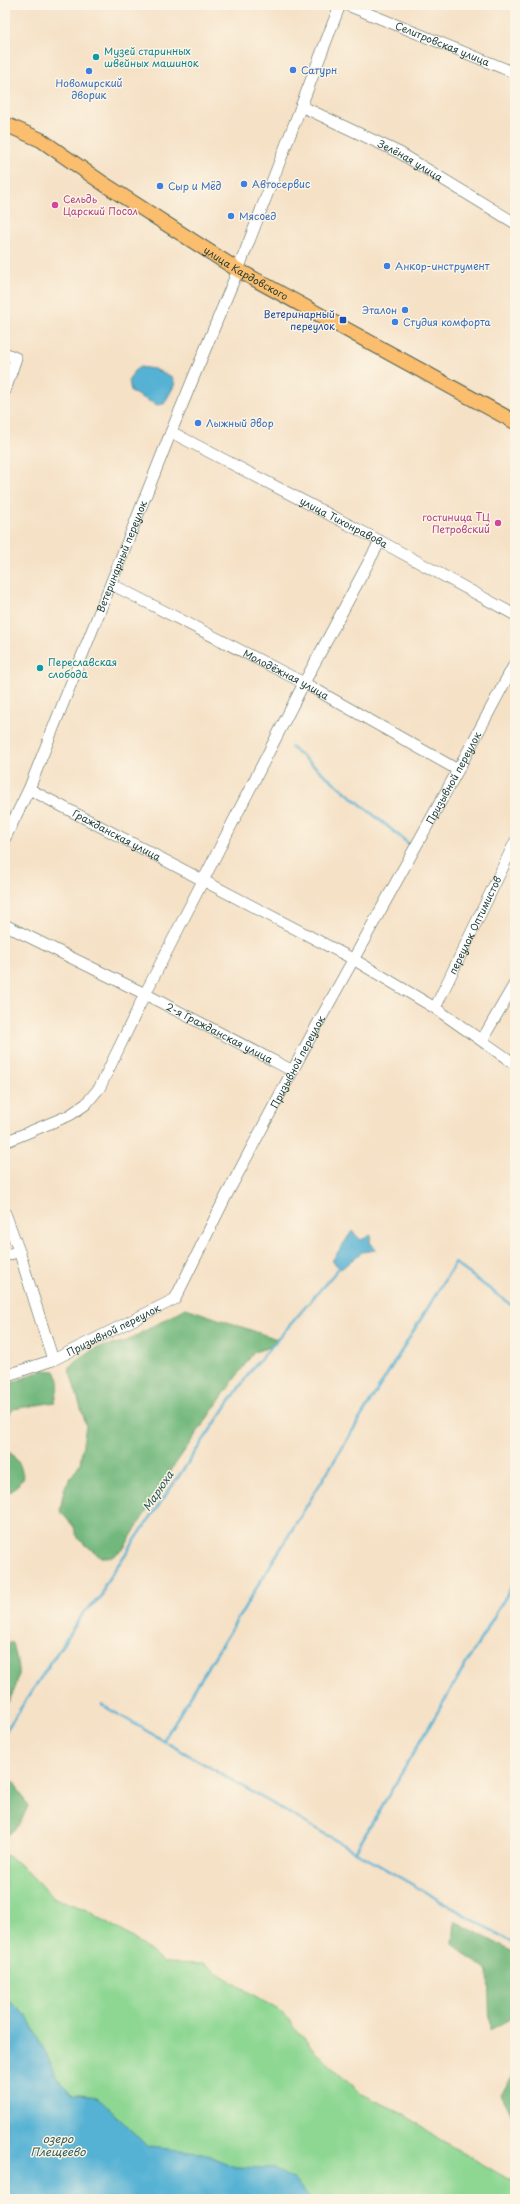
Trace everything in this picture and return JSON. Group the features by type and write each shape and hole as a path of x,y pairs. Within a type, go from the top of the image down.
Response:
{"main road":[{"name":"улица Кардовского","path":"5,124 41,140 104,184 238,270 515,422"}],"street":[{"name":"Ветеринарный переулок","path":"5,838 29,789 171,432 238,270 340,5"},
{"name":"Селитровская улица","path":"347,5 515,73"},
{"name":"Зелёная улица","path":"301,106 400,153 515,223"},
{"path":"5,353 16,358 5,391"},
{"name":"улица Тихонравова","path":"171,432 380,541 515,615"},
{"path":"5,1142 70,1115 86,1104 100,1087 145,994 304,683 380,541"},
{"name":"Молодёжная улица","path":"110,584 304,683 458,770"},
{"name":"Призывной переулок","path":"5,1376 53,1360 176,1299 225,1198 353,959 458,770 515,663"},
{"name":"Гражданская улица","path":"29,789 353,959 435,1008 515,1064"},
{"name":"переулок Оптимистов","path":"435,1008 515,842"},
{"name":"2-я Гражданская улица","path":"5,925 145,994 293,1071"},
{"path":"482,1040 515,983"},
{"path":"5,1213 19,1251 53,1360"},
{"path":"5,1256 19,1251"}],"green space":[{"path":"186,1308 277,1339 270,1347 254,1352 174,1466 124,1548 112,1557 101,1557 77,1538 74,1527 60,1511 64,1489 80,1463 86,1425 69,1369 76,1360 96,1348 125,1342"},
{"path":"43,1370 55,1371 59,1380 55,1402 13,1409 5,1422 5,1386"},
{"path":"5,1453 11,1453 20,1465 24,1478 12,1491 5,1492"},
{"path":"5,1642 13,1643 17,1661 18,1676 11,1698 5,1707"},
{"path":"5,1777 14,1782 28,1806 20,1824 5,1838"},
{"path":"5,1854 23,1867 52,1897 87,1910 134,1939 164,1963 203,1964 283,2013 314,2050 362,2094 406,2115 439,2139 515,2183 515,2199 5,2199"},
{"path":"455,1921 515,1953 515,2016 490,2030 488,1972 453,1944"},
{"path":"515,2073 515,2114 512,2115 501,2094"}],"water":[{"path":"140,367 154,369 172,377 175,384 164,404 157,405 131,392 129,380 134,371"},
{"path":"352,1231 361,1240 371,1235 370,1242 376,1250 362,1252 341,1269 332,1261"},
{"name":"озеро Плещеево","path":"5,1998 27,2016 59,2080 73,2094 97,2097 148,2147 200,2152 235,2167 275,2168 295,2181 310,2199 5,2199"}],"waterway":[{"path":"291,747 409,844"},
{"path":"163,1741 455,1263 515,1308"},
{"name":"Марюха","path":"5,1732 84,1612 102,1596 105,1584 252,1369 339,1268"},
{"path":"355,1852 515,1581"},
{"path":"102,1705 515,1944"}],"place":[{"name":"Музей старинных швейных машинок","path":"96,57"},
{"name":"Сатурн","path":"293,70"},
{"name":"Новомирский дворик","path":"89,71"},
{"name":"Автосервис","path":"244,184"},
{"name":"Сыр и Мёд","path":"160,186"},
{"name":"Сельдь Царский Посол","path":"55,205"},
{"name":"Мясоед","path":"231,216"},
{"name":"Анкор-инструмент","path":"387,266"},
{"name":"Эталон","path":"405,310"},
{"name":"Ветеринарный переулок","path":"343,320"},
{"name":"Студия комфорта","path":"395,322"},
{"name":"Лыжный двор","path":"198,423"},
{"name":"гостиница ТЦ Петровский","path":"498,523"},
{"name":"Переславская слобода","path":"40,668"}]}
